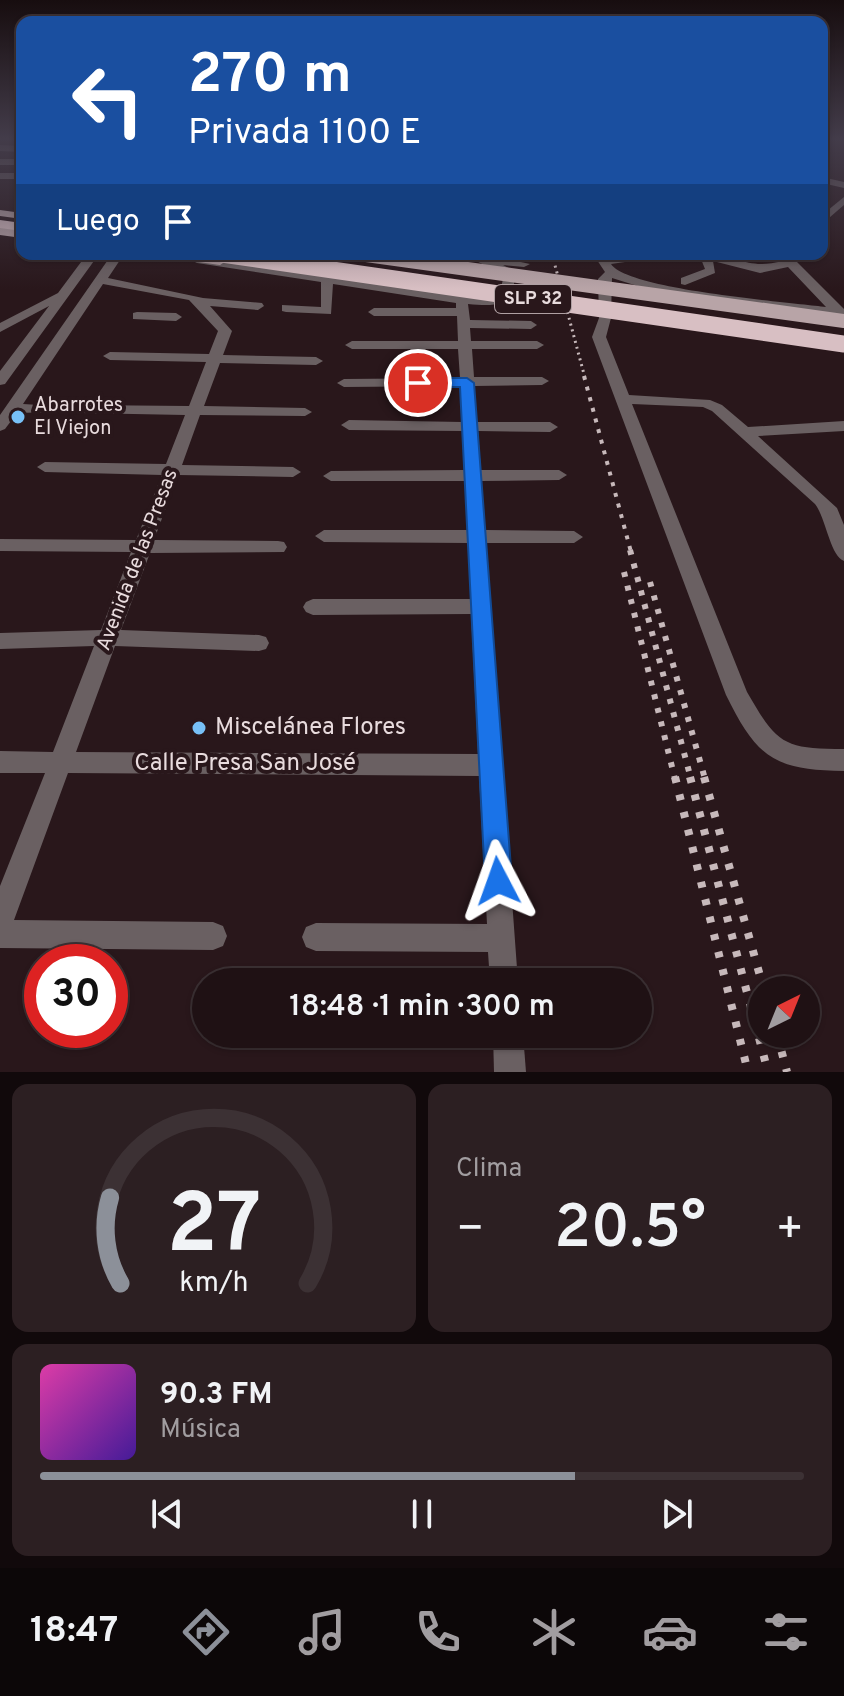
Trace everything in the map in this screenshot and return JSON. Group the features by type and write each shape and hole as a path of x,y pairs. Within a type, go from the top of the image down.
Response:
{"highway":[{"name":"SLP 32","path":"243,260 844,344"},
{"name":"SLP 32","path":"313,260 844,336"}],"main road":[{"path":"407,260 842,315"}],"street":[{"path":"0,381 88,260"},
{"path":"0,426 114,260"},
{"path":"206,260 327,280 531,325"},
{"path":"486,260 510,272"},
{"path":"374,312 463,312 507,295 510,272 523,260"},
{"path":"604,263 630,260"},
{"path":"675,260 687,287"},
{"path":"687,287 711,271 707,260"},
{"path":"723,260 760,270 784,260"},
{"path":"791,260 842,315"},
{"path":"604,263 628,281 660,289"},
{"path":"604,263 605,318 599,337 737,695 761,738 781,755 801,760 844,760"},
{"path":"100,280 200,301 258,306"},
{"path":"286,308 327,311 327,280"},
{"path":"842,315 687,287 650,293 645,307 659,321 673,327 844,353"},
{"path":"0,328 66,290"},
{"path":"156,290 137,316 176,317"},
{"path":"746,299 747,293 758,292"},
{"name":"Avenida de las Presas","path":"0,921 225,331 200,301"},
{"path":"463,312 503,968"},
{"path":"352,345 537,345"},
{"path":"110,356 316,361"},
{"path":"344,383 542,381"},
{"path":"623,399 711,405 837,512 844,554"},
{"path":"13,408 50,409"},
{"path":"81,409 305,412"},
{"path":"349,425 550,427"},
{"path":"743,432 844,426"},
{"path":"45,467 293,472"},
{"path":"331,476 559,475"},
{"path":"324,536 574,537"},
{"path":"0,545 278,547"},
{"path":"313,607 481,606"},
{"path":"0,641 108,638 259,643"},
{"name":"Calle Presa San José","path":"0,762 491,765"},
{"path":"0,934 213,936"},
{"path":"316,937 502,938"},
{"path":"509,1048 510,1072"}],"railway":[{"path":"554,260 585,378"},
{"path":"584,376 631,552"},
{"path":"630,550 691,779"},
{"path":"624,572 675,779"},
{"path":"650,582 705,779"},
{"path":"675,777 748,1072"},
{"path":"690,777 768,1072"},
{"path":"704,777 760,976"},
{"path":"781,1048 787,1072"}],"place":[{"name":"Abarrotes El Viejon","path":"18,417"},
{"name":"Miscelánea Flores","path":"199,728"}],"route":[{"path":"418,383 467,383 498,881"}]}
